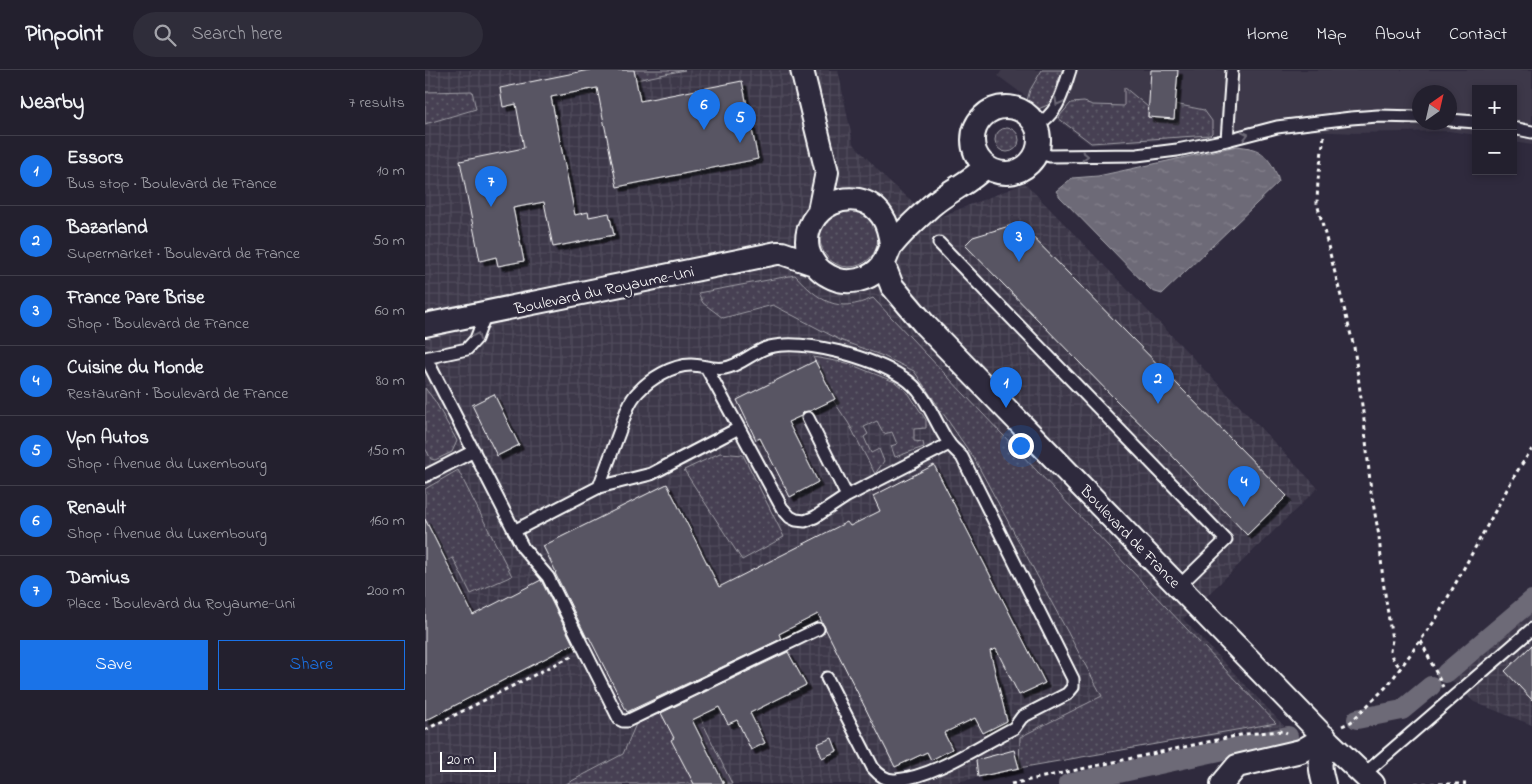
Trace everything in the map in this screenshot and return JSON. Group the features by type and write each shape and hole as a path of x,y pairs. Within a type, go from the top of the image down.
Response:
{"street":[{"path":"802,70 827,172 851,199"},
{"path":"1000,108 1011,108 1021,111 1036,126 1039,134 1037,152 1031,162 1023,169 1001,173 986,166 975,152 973,141 975,129 980,119 989,112 1000,108"},
{"path":"827,172 808,251 814,264 823,273 834,280 847,282 863,279 877,271 887,254 932,204 973,178 986,166"},
{"path":"814,264 782,253 829,204 840,200 851,199 877,210 889,229 887,254"},
{"path":"883,218 932,204"},
{"name":"Boulevard du Royaume-Uni","path":"425,325 782,253"},
{"name":"Boulevard de France","path":"887,254 892,286 931,331 1368,779"},
{"path":"863,279 892,286"},
{"path":"1222,784 1237,766 1301,752 1328,740"},
{"path":"1324,784 1319,766 1328,740"}],"lane":[{"path":"1036,126 1048,118 1061,98 1070,70"},
{"path":"1227,140 1232,70"},
{"path":"1037,152 1050,156 1137,155 1177,150 1277,127 1378,116 1412,117"},
{"path":"1457,121 1472,122"},
{"path":"1517,129 1532,132"},
{"path":"939,243 1227,540 1179,586"},
{"path":"486,313 476,339 467,349 425,358 523,548 548,577 619,719 627,721 818,629"},
{"path":"599,487 628,408 637,393 662,374 672,369 692,365 707,369 727,368 769,347 787,345 804,346 851,355 873,362 905,378 917,389 949,444 962,457 1073,678 1073,687 1067,694 1022,717 1014,728 937,769 895,780 878,774 873,768 827,678"},
{"path":"707,369 782,508 790,517 796,520 805,521 815,517 847,496 949,444"},
{"path":"808,418 847,496"},
{"path":"514,531 599,487 651,474 739,428"},
{"path":"425,476 474,451"},
{"path":"1368,779 1450,699 1532,629"}],"path":[{"path":"1326,121 1318,180 1317,203 1354,347 1371,492 1379,536 1390,630 1390,651 1401,669"},
{"path":"1328,740 1341,726 1351,722 1376,699 1401,669 1440,612 1516,473 1532,448"},
{"path":"1420,640 1450,699"},
{"path":"425,730 584,650"},
{"path":"1011,784 1245,734 1283,731 1288,733 1301,752"},
{"path":"1415,784 1466,784"}],"shaded area":[{"path":"425,70 838,70 853,143 889,182 934,219 1025,183 1318,488 1183,619 1286,728 1128,745 948,784 425,784"},
{"path":"634,70 685,70 636,80"},
{"path":"1002,70 1532,70 1532,145 1517,143 1517,85 1472,85 1472,134 1448,131 1356,133 1308,131 1091,145 998,76"},
{"path":"1042,70 1062,70 1050,104 1036,110 1026,104 1030,90"},
{"path":"1124,87 1148,107 1148,117 1174,119 1175,104 1204,110 1212,121 1212,133 1210,135 1091,143 1058,118 1071,103 1084,102 1093,105 1124,106"},
{"path":"472,91 476,109 425,124 425,92"},
{"path":"1007,128 1016,131 1019,140 1016,149 1007,152 998,149 995,140 998,131"},
{"path":"849,209 860,211 870,217 876,227 878,238 876,249 870,259 860,265 849,267 838,265 828,259 822,249 820,238 822,227 828,217 838,211"},
{"path":"795,275 812,292 829,302 839,305 860,303 873,298 1276,723 1019,768 1020,737 1102,696 975,460 914,371 883,356 840,340 773,305 723,318 703,303 698,293"},
{"path":"813,357 847,363 895,382 909,394 926,420 926,428 914,429 914,441 923,442 924,447 895,457 891,446 897,444 892,432 884,434 877,421 864,427 868,434 864,437 871,453 879,449 884,461 875,474 849,424 833,400 834,398"},
{"path":"425,388 435,401 457,441 452,452 435,460 431,459 425,448"},
{"path":"720,453 743,455 784,537 742,560 684,470"},
{"path":"458,470 512,576 471,594 453,558 446,561 425,534 425,489"},
{"path":"1532,613 1532,725 1474,702 1451,680"},
{"path":"661,713 671,731 700,717 732,784 566,784 623,754 636,724"}],"water":[{"path":"1237,146 1251,148 1266,157 1273,167 1279,182 1162,294 1152,291 1056,191 1072,178 1098,176"}],"building":[{"path":"589,70 634,70 640,101 742,81 758,159 617,187 597,88 551,97 575,215 588,212 589,217 609,213 614,235 553,247 544,202 513,208 524,261 498,266 496,257 480,261 460,161 524,148 516,104 503,107 500,88"},
{"path":"1151,70 1178,70 1174,119 1148,117"},
{"path":"1019,223 1287,496 1247,535 1161,444 965,245 973,237"},
{"path":"815,361 835,399 804,412 801,416 788,422 818,482 790,497 760,438 756,440 737,400"},
{"path":"494,394 519,445 497,456 472,405"},
{"path":"934,465 1045,683 1019,695 996,649 990,651 1007,721 983,733 975,718 944,733 952,749 931,760 927,752 895,767 818,614 779,634 781,639 627,712 589,637 587,638 543,546 667,484 719,587 847,522 850,526 880,511 873,496"},
{"path":"425,519 473,615 541,580 573,644 425,721"},
{"path":"1532,645 1532,700 1505,671"},
{"path":"788,652 806,685 750,713 765,743 751,750 737,720 728,724 719,707 692,720 724,784 694,784 671,740 674,738 661,713"},
{"path":"832,738 837,751 822,758 817,744"},
{"path":"1014,750 1019,768 978,777 976,760"}],"waterway":[{"path":"1446,673 1532,600"},
{"path":"1357,719 1402,710 1431,686"},
{"path":"1068,784 1288,736"}],"place":[{"name":"Renault","path":"704,130"},
{"name":"Vpn Autos","path":"740,143"},
{"name":"Damius","path":"491,207"},
{"name":"France Pare Brise","path":"1019,262"},
{"name":"Bazarland","path":"1158,404"},
{"name":"Essors","path":"1006,408"},
{"name":"Cuisine du Monde","path":"1244,507"}]}
